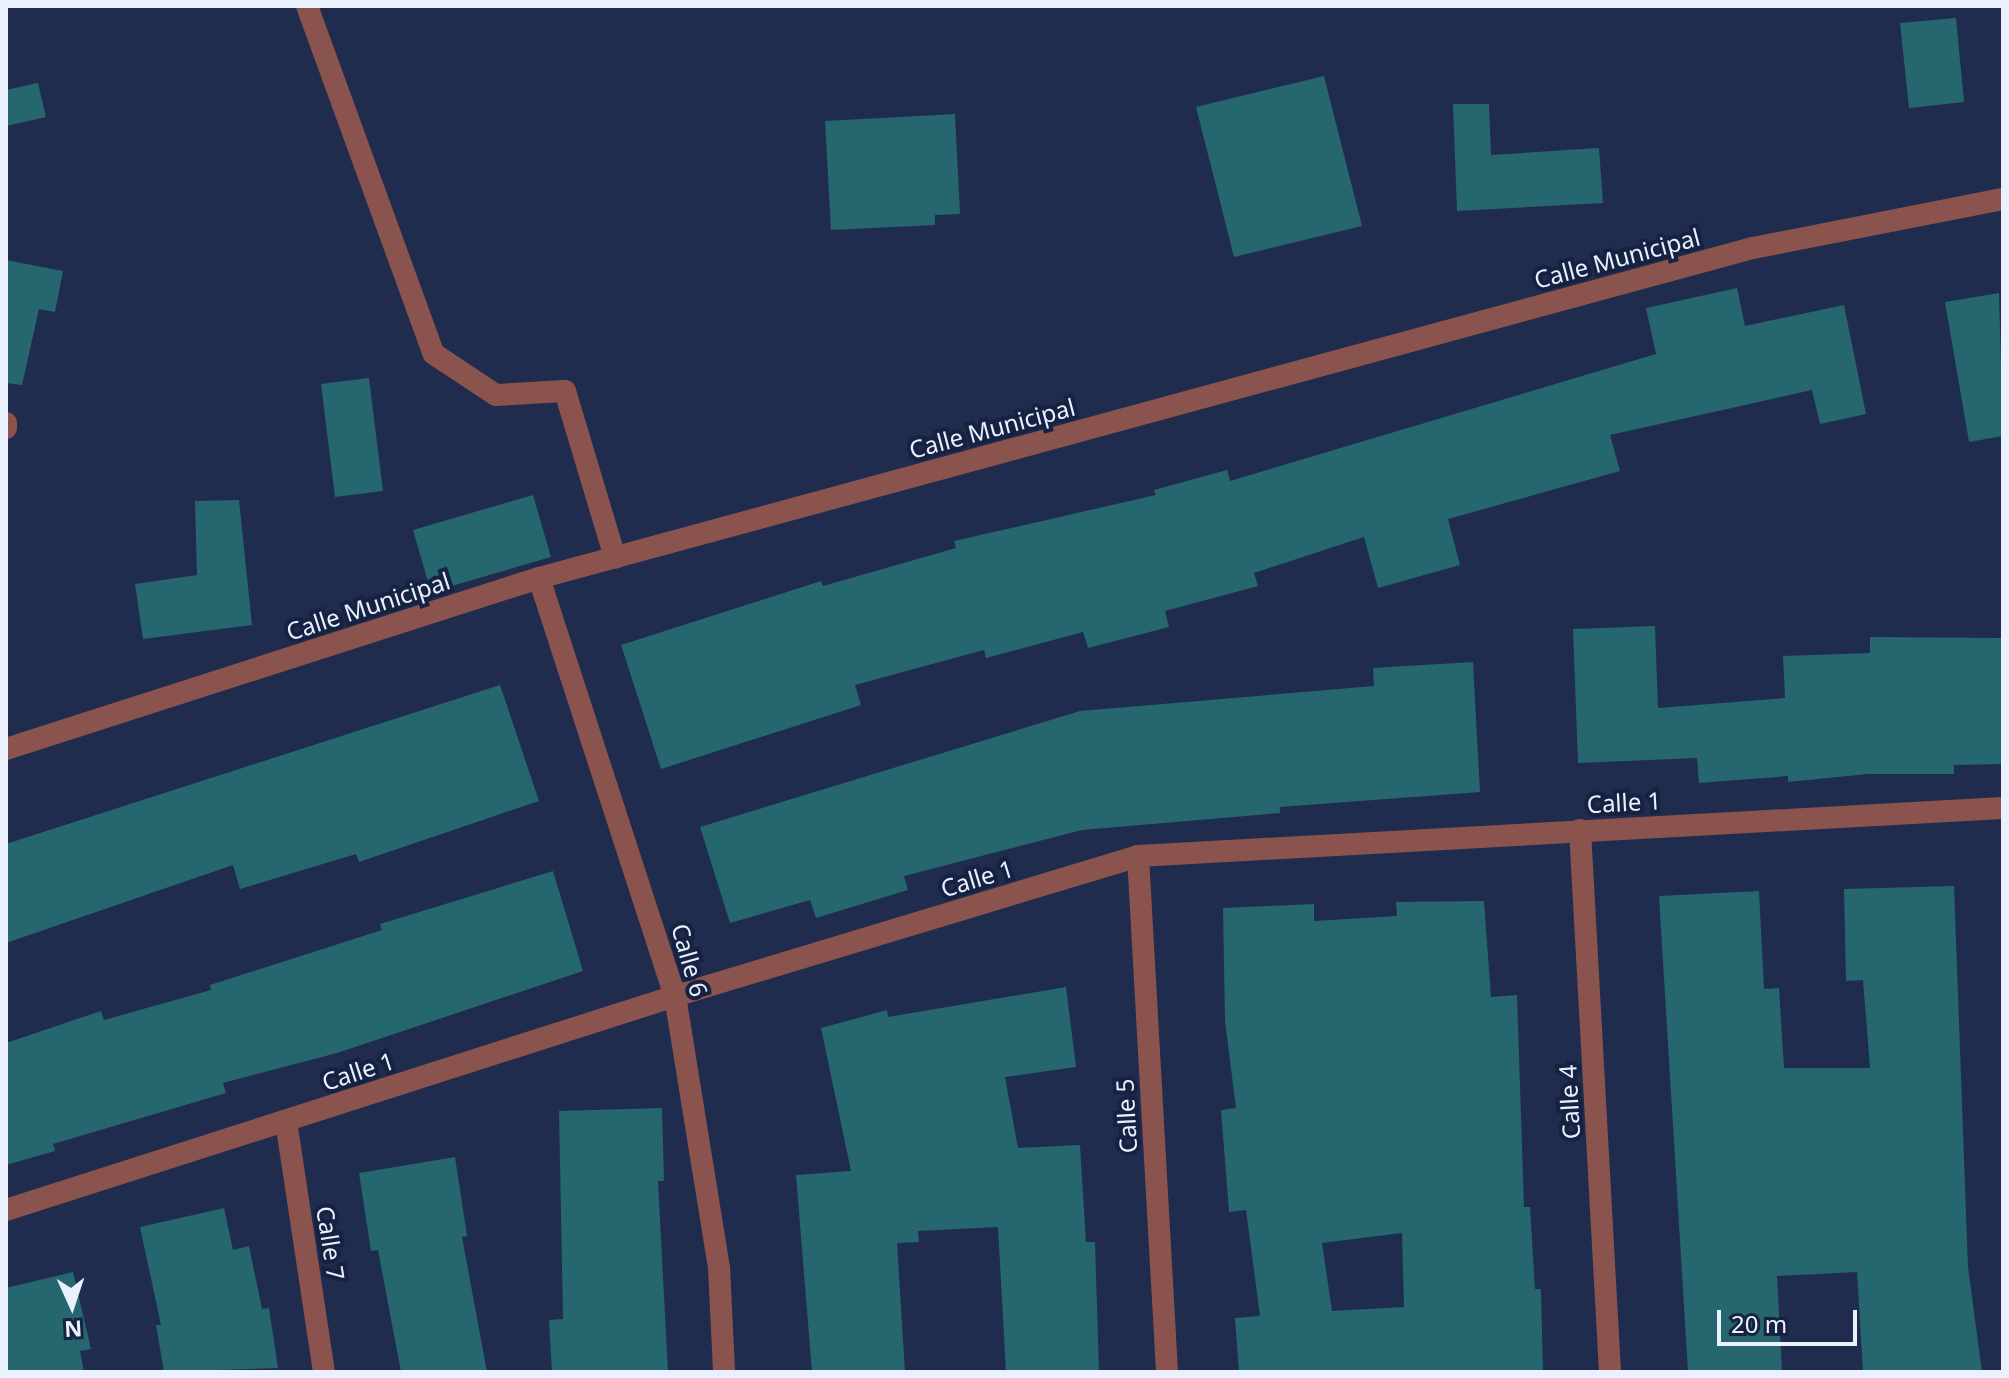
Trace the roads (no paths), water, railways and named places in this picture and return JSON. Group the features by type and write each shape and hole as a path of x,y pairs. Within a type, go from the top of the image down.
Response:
{"street":[{"path":"307,6 434,354 496,395 565,391 615,558"},
{"name":"Calle Municipal","path":"6,749 539,578 1753,248 2003,199"},
{"name":"Calle 6","path":"539,578 675,996 719,1268 724,1372"},
{"name":"Calle 1","path":"6,1210 675,996 1138,856 2003,808"},
{"name":"Calle 4","path":"1580,830 1610,1372"},
{"name":"Calle 5","path":"1138,856 1167,1372"},
{"name":"Calle 7","path":"286,1121 324,1372"}]}
